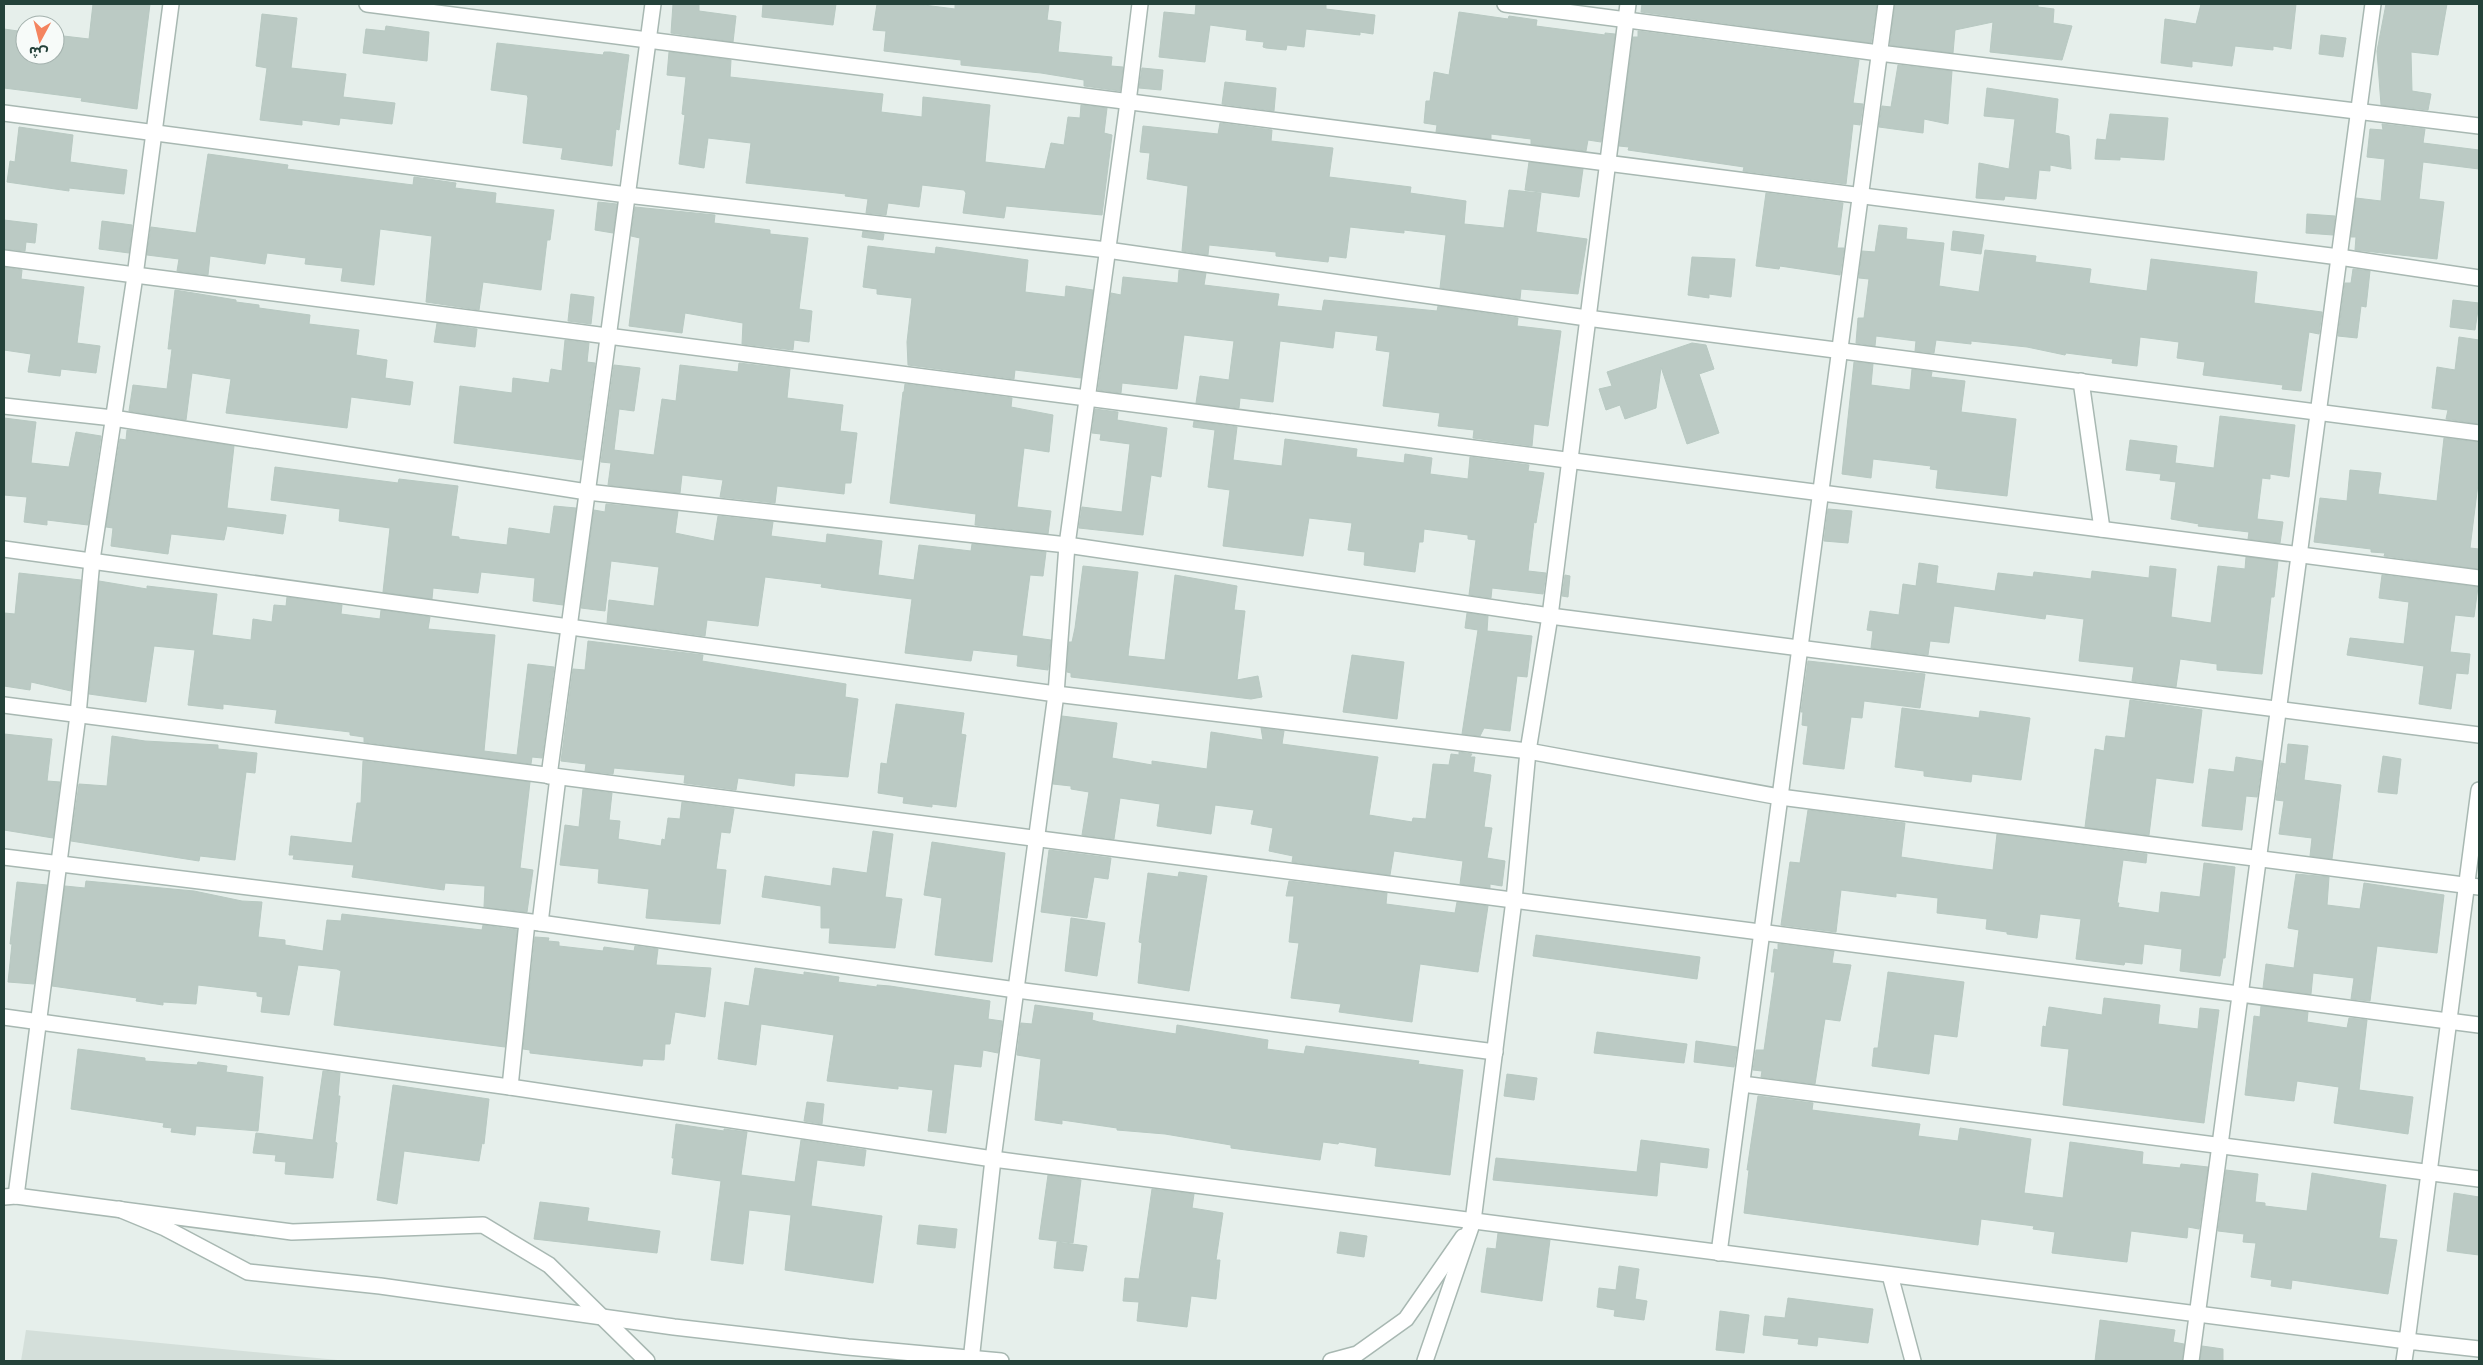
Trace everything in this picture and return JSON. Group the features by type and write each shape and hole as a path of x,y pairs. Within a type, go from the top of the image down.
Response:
{"street":[{"path":"171,4 136,276 92,560 78,715 57,864 39,1023 10,1196 292,1232 483,1225 549,1266 647,1361"},
{"path":"367,4 2339,257 2479,278"},
{"path":"510,1087 534,923 553,777 569,626 653,4"},
{"path":"971,1360 993,1159 1056,694 1067,546 1140,4"},
{"path":"1505,4 1879,53 2479,126"},
{"path":"1425,1361 1473,1221 1514,900 1528,751 1550,616 1628,4"},
{"path":"1719,1253 1886,4"},
{"path":"2192,1361 2373,4"},
{"path":"4,113 627,195 1107,250 1587,318 2479,433"},
{"path":"4,258 2479,578"},
{"path":"2081,381 2102,529"},
{"path":"4,406 113,418 587,492 1067,546 1550,616 2479,735"},
{"path":"4,549 1056,694 1528,751 1780,797 2473,886"},
{"path":"4,705 2479,1025"},
{"path":"2404,1361 2449,1020 2473,886 2479,790"},
{"path":"4,857 534,923 1016,990 1495,1052"},
{"path":"4,1017 510,1087 993,1159 2479,1350"},
{"path":"1742,1084 2479,1179"},
{"path":"119,1209 165,1228 248,1272 380,1286 602,1318 838,1346 971,1360 1001,1361"},
{"path":"1331,1361 1357,1354 1406,1319 1473,1221"},
{"path":"1890,1275 1913,1361"}],"shaded area":[{"path":"26,1330 348,1361 21,1361"}],"building":[{"path":"93,4 150,4 137,109 81,101 82,98 4,88 4,29 15,31 15,65 65,65 65,36 89,39"},
{"path":"673,4 699,4 699,11 736,16 733,42 671,33"},
{"path":"763,4 836,4 833,25 762,17"},
{"path":"877,4 916,4 955,9 955,4 1049,4 1047,20 1061,22 1058,52 1112,57 1111,66 1123,67 1120,91 1084,86 1084,80 1041,73 961,65 961,60 884,51 886,31 873,30"},
{"path":"1196,4 1326,4 1326,9 1375,15 1373,34 1360,32 1360,35 1306,29 1304,47 1287,45 1286,50 1266,48 1263,47 1264,42 1246,40 1247,30 1210,25 1205,62 1159,57 1164,12 1195,15"},
{"path":"1642,4 1877,4 1871,43 1641,12"},
{"path":"1895,4 2038,4 2038,7 2054,9 2053,23 2072,26 2062,60 1990,52 1993,22 1955,30 1953,53 1890,45"},
{"path":"2201,4 2296,4 2291,49 2273,46 2273,50 2235,46 2232,66 2192,61 2192,67 2161,63 2165,19 2196,24"},
{"path":"2386,4 2447,4 2438,55 2411,52 2412,91 2431,94 2428,110 2381,105 2377,51"},
{"path":"1459,12 1508,19 1509,16 1537,20 1536,26 1605,35 1605,33 1615,34 1601,142 1588,140 1586,151 1531,144 1531,139 1491,134 1491,139 1436,132 1437,125 1424,123 1426,101 1430,101 1434,72 1449,75"},
{"path":"262,14 297,18 291,68 346,74 343,97 395,103 392,124 340,118 339,125 302,120 302,125 260,120 267,68 256,66"},
{"path":"386,26 429,32 427,61 363,53 366,29 385,31"},
{"path":"1638,31 1859,60 1853,103 1863,104 1860,125 1853,124 1846,184 1743,171 1744,167 1628,150 1629,147 1619,146 1633,37 1638,37"},
{"path":"2321,35 2346,38 2343,57 2319,54"},
{"path":"497,43 603,55 604,52 610,52 629,55 619,130 616,129 612,166 561,159 563,148 523,143 527,95 491,90"},
{"path":"669,52 731,60 730,77 883,94 881,112 922,117 923,97 990,105 985,162 1045,169 1051,143 1064,145 1068,117 1080,118 1081,105 1107,108 1104,133 1112,135 1102,215 1006,206 1004,218 963,213 966,193 964,190 922,185 919,207 888,203 886,215 866,213 868,199 845,196 846,194 746,183 751,143 708,138 704,168 679,164 685,115 682,114 686,77 667,75"},
{"path":"1898,65 1952,71 1948,124 1924,119 1923,133 1879,127 1882,106 1891,107"},
{"path":"1142,68 1163,70 1161,90 1139,88"},
{"path":"1225,82 1276,88 1274,111 1222,104"},
{"path":"1987,88 2058,99 2055,133 2069,136 2071,169 2050,165 2050,171 2039,170 2036,199 2005,196 2004,200 1976,198 1979,163 2009,169 2015,119 1984,116"},
{"path":"2110,114 2168,118 2164,160 2120,157 2120,160 2095,159 2097,139 2106,140"},
{"path":"1220,123 1272,130 1271,141 1333,148 1329,177 1411,187 1410,193 1466,201 1464,224 1504,228 1509,190 1541,193 1536,232 1587,239 1578,294 1521,289 1520,299 1440,288 1446,235 1404,230 1404,233 1350,227 1346,258 1329,256 1328,262 1276,256 1276,252 1209,245 1208,255 1182,251 1188,186 1147,179 1150,153 1140,152 1143,126 1218,134"},
{"path":"2382,124 2425,129 2423,143 2479,150 2479,169 2423,162 2419,199 2444,202 2437,259 2355,250 2356,237 2351,237 2356,198 2381,201 2385,159 2367,157 2370,129 2383,130"},
{"path":"19,127 73,135 70,162 127,170 124,194 69,188 69,191 7,182 10,161 15,162"},
{"path":"208,154 288,165 287,169 413,185 414,177 456,183 455,188 496,193 495,203 554,210 550,240 547,240 541,290 483,282 479,310 426,302 432,236 380,229 374,285 341,281 343,268 305,264 306,258 267,253 265,264 210,256 208,275 177,271 179,259 147,255 151,227 196,233"},
{"path":"1529,162 1583,169 1579,197 1525,190"},
{"path":"1766,193 1843,203 1837,248 1844,248 1840,275 1780,266 1779,269 1756,266"},
{"path":"598,202 617,204 613,233 595,230"},
{"path":"635,207 715,215 714,223 770,230 770,234 808,238 799,309 812,311 809,342 794,340 793,350 742,344 743,323 685,313 682,333 629,326 640,238 631,236"},
{"path":"2307,214 2335,216 2333,235 2306,233"},
{"path":"4,220 37,224 35,243 26,242 25,251 4,249"},
{"path":"102,221 132,225 129,253 99,249"},
{"path":"1879,225 1907,228 1906,239 1944,243 1939,286 1979,292 1985,250 2036,256 2035,262 2091,269 2089,283 2147,291 2151,259 2257,272 2254,303 2322,312 2319,334 2309,332 2301,391 2282,389 2283,385 2203,375 2205,362 2177,358 2179,342 2140,337 2137,366 2112,363 2113,359 2066,353 2065,355 2027,347 1971,341 1971,344 1936,340 1934,353 1915,351 1916,341 1876,336 1875,346 1856,343 1858,318 1864,318 1869,279 1859,278 1862,251 1875,252"},
{"path":"863,231 884,234 883,240 862,237"},
{"path":"1953,231 1984,235 1981,254 1951,250"},
{"path":"868,246 935,254 936,247 1028,260 1025,292 1065,297 1066,286 1093,290 1081,378 1015,370 1014,379 908,365 907,342 912,298 877,294 877,289 863,287"},
{"path":"1692,257 1735,259 1731,297 1709,294 1709,298 1688,295"},
{"path":"4,267 22,270 21,279 84,287 77,343 100,346 96,373 61,369 60,376 28,372 31,354 4,350"},
{"path":"2353,269 2370,271 2366,307 2361,306 2357,338 2338,336 2345,283 2351,283"},
{"path":"1179,270 1206,273 1204,285 1279,294 1277,306 1322,311 1324,300 1437,311 1438,306 1518,318 1517,326 1561,331 1548,426 1534,424 1532,446 1473,438 1474,430 1438,426 1440,413 1383,406 1390,352 1376,350 1378,336 1335,331 1333,348 1280,341 1273,402 1240,398 1239,408 1196,403 1200,376 1229,380 1234,341 1184,335 1177,389 1122,383 1121,393 1098,390 1111,293 1121,295 1123,277 1178,283"},
{"path":"175,290 236,300 236,302 259,305 259,308 310,315 309,324 359,330 356,355 387,360 385,378 413,382 410,405 351,397 347,428 226,413 231,379 192,373 186,420 129,411 133,385 167,389 172,349 168,349"},
{"path":"571,294 594,297 591,324 568,321"},
{"path":"2453,300 2479,303 2475,330 2450,327"},
{"path":"437,323 477,329 475,347 434,342"},
{"path":"2459,337 2479,340 2479,424 2446,419 2448,410 2432,408 2437,367 2455,370"},
{"path":"565,340 589,343 587,362 595,363 582,460 454,443 460,386 512,393 513,378 549,383 551,369 562,371"},
{"path":"1692,343 1706,345 1714,369 1699,374 1719,433 1687,444 1661,367 1656,408 1625,419 1620,405 1606,410 1599,389 1612,386 1607,372"},
{"path":"1854,362 1873,364 1871,385 1910,390 1912,369 1932,372 1931,377 1965,381 1961,412 2016,419 2007,496 1936,488 1938,470 1930,469 1931,466 1873,459 1871,478 1842,474"},
{"path":"739,363 790,369 787,398 843,405 840,431 857,433 851,483 845,483 844,494 777,486 775,503 720,497 723,480 682,475 680,493 608,485 611,463 601,462 614,365 640,368 634,411 619,409 614,450 654,455 662,399 676,401 680,365 738,372"},
{"path":"905,384 1012,398 1011,407 1053,415 1049,452 1024,448 1017,507 1051,511 1048,534 975,525 976,514 890,503"},
{"path":"1095,409 1118,412 1117,420 1167,428 1161,477 1151,475 1143,535 1079,528 1082,507 1122,512 1130,444 1100,440 1101,434 1092,433"},
{"path":"2220,416 2295,425 2289,477 2270,474 2270,479 2262,478 2257,519 2283,522 2280,543 2248,539 2249,532 2198,526 2199,524 2171,519 2176,482 2160,480 2161,474 2126,470 2130,440 2177,446 2175,463 2214,468"},
{"path":"4,418 36,422 31,463 69,467 76,432 101,436 88,525 47,520 47,525 24,522 27,497 4,495"},
{"path":"1194,421 1237,427 1233,460 1282,466 1285,439 1357,449 1356,457 1404,463 1405,454 1432,458 1430,474 1468,479 1470,457 1529,465 1528,471 1544,473 1536,523 1534,522 1528,571 1546,573 1543,594 1492,588 1491,598 1469,595 1476,540 1468,539 1468,535 1424,529 1423,542 1419,542 1415,572 1364,565 1365,552 1348,550 1352,523 1309,518 1303,556 1223,546 1230,490 1208,487 1215,430 1193,427"},
{"path":"127,430 234,446 227,508 286,515 283,534 227,526 224,540 171,534 168,554 111,546 113,528 106,527 120,439 126,440"},
{"path":"2444,438 2479,442 2479,476 2470,548 2479,549 2479,569 2384,556 2385,553 2371,552 2371,549 2314,542 2320,498 2347,501 2350,470 2381,473 2378,494 2437,501"},
{"path":"275,467 398,483 399,479 458,486 451,536 459,537 459,539 507,545 509,528 550,534 554,506 576,508 563,605 533,601 535,578 481,572 478,593 433,588 432,599 383,592 390,528 339,521 340,509 271,500"},
{"path":"606,504 678,511 675,533 714,541 718,516 773,522 771,536 826,543 827,534 882,541 878,575 914,580 919,545 971,551 972,544 1046,552 1043,576 1030,575 1022,636 1051,640 1048,670 1017,666 1018,655 973,650 971,661 905,653 912,599 841,590 821,587 822,584 765,577 758,626 707,620 705,636 607,623 609,600 654,606 659,567 611,561 605,611 581,608 594,510 605,512"},
{"path":"1828,509 1852,511 1848,543 1824,541"},
{"path":"2246,557 2278,561 2274,597 2271,597 2262,674 2217,670 2217,664 2180,659 2176,687 2132,681 2134,667 2079,661 2084,619 2046,614 2045,619 1954,606 1949,643 1930,641 1928,655 1871,648 1873,631 1867,630 1870,611 1899,615 1903,584 1916,586 1919,563 1938,566 1936,583 1995,591 1998,573 2033,577 2034,572 2091,579 2092,571 2149,578 2150,566 2176,569 2171,617 2211,623 2218,566 2245,569"},
{"path":"1083,566 1138,572 1128,656 1165,660 1175,575 1237,586 1234,610 1245,611 1237,680 1258,676 1262,697 1251,699 1071,677 1071,673 1067,672 1069,642 1072,642 1075,628"},
{"path":"19,573 81,580 71,691 31,682 30,690 4,686 4,613 15,614"},
{"path":"1565,575 1570,576 1568,597 1562,596"},
{"path":"2382,575 2478,587 2474,617 2455,615 2450,652 2470,654 2468,674 2456,673 2451,709 2419,704 2424,666 2347,655 2350,638 2404,644 2409,602 2379,598"},
{"path":"99,581 147,589 147,586 217,594 212,635 251,640 253,619 272,622 274,605 286,606 287,597 342,605 341,614 380,619 381,610 430,617 428,629 495,635 484,751 517,755 528,664 554,667 542,758 532,757 531,764 364,742 364,737 350,735 350,732 275,723 277,710 223,704 223,709 188,705 195,650 154,646 146,702 89,694"},
{"path":"1467,613 1488,616 1487,631 1532,636 1527,677 1517,676 1510,731 1484,728 1480,736 1462,734 1478,630 1465,628"},
{"path":"588,641 703,655 702,661 846,684 845,697 858,699 848,777 795,773 794,786 738,778 736,790 684,783 685,775 614,768 613,774 585,771 586,764 561,761 573,669 585,670"},
{"path":"1352,655 1404,662 1397,719 1343,712"},
{"path":"1808,661 1925,674 1920,708 1864,701 1862,718 1851,717 1844,769 1803,764 1808,726 1802,725 1803,712 1801,712"},
{"path":"2130,700 2202,710 2193,783 2156,778 2149,835 2085,827 2095,749 2104,751 2106,736 2125,738"},
{"path":"896,704 964,713 961,734 966,735 956,807 932,804 932,807 903,803 904,797 878,793 881,763 887,764"},
{"path":"1902,708 1979,718 1980,711 2030,718 2021,780 1972,774 1971,782 1924,776 1924,771 1895,767"},
{"path":"1062,716 1117,723 1112,758 1152,765 1152,761 1207,769 1211,732 1263,740 1261,728 1284,731 1282,744 1378,757 1369,815 1412,822 1413,818 1426,819 1433,764 1449,765 1451,754 1459,755 1459,752 1472,754 1470,757 1475,757 1473,772 1491,775 1484,827 1492,828 1487,858 1505,861 1502,886 1490,884 1490,888 1460,884 1463,861 1394,851 1390,875 1292,862 1293,856 1269,851 1273,828 1251,824 1254,810 1215,805 1211,834 1157,826 1160,804 1120,798 1114,839 1082,835 1089,792 1071,789 1071,786 1053,784"},
{"path":"4,734 52,739 47,781 60,782 53,838 4,830"},
{"path":"112,736 145,741 218,745 218,749 257,753 255,773 246,772 235,860 200,856 199,861 71,841 79,784 107,786"},
{"path":"2288,744 2308,746 2304,780 2341,785 2332,859 2310,856 2312,838 2279,834 2284,801 2276,800 2281,763 2286,764"},
{"path":"2383,756 2401,759 2397,794 2378,792"},
{"path":"2236,757 2262,761 2257,797 2246,796 2242,830 2202,826 2209,769 2234,772"},
{"path":"363,761 530,782 520,868 533,870 527,912 484,907 485,886 445,883 444,890 352,877 354,865 293,859 294,855 289,855 291,836 352,843 357,803 361,803"},
{"path":"583,789 612,793 609,820 620,821 618,839 661,846 662,839 665,840 668,818 680,819 682,802 734,809 730,833 721,832 716,869 726,870 720,924 646,918 649,889 598,883 599,869 560,865 565,825 579,827"},
{"path":"1808,810 1905,823 1901,857 1993,870 1997,834 2147,854 2146,863 2123,860 2117,903 2119,903 2118,907 2159,913 2161,892 2200,897 2204,863 2235,867 2225,958 2223,958 2220,976 2180,971 2182,949 2144,944 2142,964 2125,962 2124,965 2076,959 2081,919 2040,914 2037,938 2007,934 2007,932 1986,929 1987,919 1937,913 1938,898 1896,893 1896,897 1841,890 1836,932 1781,925 1790,862 1800,863"},
{"path":"873,831 893,834 885,897 902,899 895,948 829,943 830,928 821,928 821,906 762,897 765,876 831,886 833,868 867,873"},
{"path":"932,842 1005,853 992,962 935,955 942,898 924,895"},
{"path":"1049,850 1111,858 1108,879 1094,877 1087,918 1041,912"},
{"path":"1179,872 1207,876 1189,991 1138,983 1142,943 1139,942 1148,873 1178,877"},
{"path":"2296,874 2329,877 2327,905 2360,909 2364,883 2444,895 2437,953 2377,946 2370,1001 2351,999 2354,978 2313,973 2311,994 2263,988 2266,964 2294,968 2299,930 2288,928"},
{"path":"86,881 194,891 242,901 262,902 258,937 285,940 285,945 323,951 327,920 341,921 342,914 482,930 483,925 517,930 505,1047 334,1025 341,971 337,969 298,965 289,1015 261,1012 263,997 257,996 257,992 198,985 196,1004 163,1002 163,1005 136,1001 137,998 52,986 65,886 85,888"},
{"path":"1289,881 1387,893 1386,904 1455,913 1457,902 1488,906 1478,972 1420,964 1412,1022 1339,1012 1341,1004 1291,998 1299,943 1289,942 1294,896 1286,896"},
{"path":"17,882 47,885 34,984 8,982"},
{"path":"1071,918 1105,923 1097,976 1065,971"},
{"path":"1536,935 1700,957 1697,979 1533,956"},
{"path":"535,937 549,938 548,941 559,942 559,946 603,951 604,947 634,951 635,946 658,949 656,965 711,968 705,1017 675,1012 670,1044 665,1044 664,1060 643,1059 642,1066 530,1053 530,1050 523,1049"},
{"path":"1778,944 1834,951 1832,963 1851,965 1840,1021 1825,1019 1815,1084 1761,1077 1762,1071 1753,1070 1756,1050 1764,1050 1775,972 1771,972 1774,949 1778,950"},
{"path":"755,968 804,975 804,972 839,977 838,982 877,987 877,985 890,986 990,1001 988,1019 1002,1021 998,1053 983,1050 981,1067 954,1064 946,1133 928,1131 933,1090 898,1086 898,1089 827,1081 834,1035 761,1024 756,1065 718,1059 725,1002 749,1006"},
{"path":"1888,972 1964,982 1957,1037 1934,1034 1929,1074 1872,1066 1874,1048 1878,1048"},
{"path":"2104,998 2160,1005 2158,1024 2198,1029 2200,1008 2219,1010 2204,1123 2063,1105 2069,1049 2041,1046 2043,1026 2046,1027 2049,1007 2102,1015"},
{"path":"1035,1005 1093,1013 1092,1020 1099,1022 1176,1034 1177,1025 1268,1040 1267,1049 1304,1054 1306,1046 1419,1061 1418,1064 1463,1070 1450,1175 1375,1166 1377,1148 1339,1142 1338,1144 1323,1142 1320,1160 1231,1148 1231,1145 1165,1134 1117,1130 1117,1128 1062,1120 1062,1124 1035,1120 1041,1059 1017,1055 1021,1023 1032,1024"},
{"path":"2261,1006 2308,1012 2307,1022 2347,1028 2349,1018 2367,1020 2359,1090 2413,1097 2408,1134 2334,1123 2339,1087 2297,1081 2294,1101 2245,1095 2254,1016 2260,1017"},
{"path":"1597,1032 1687,1044 1684,1063 1594,1053"},
{"path":"1696,1041 1737,1047 1734,1067 1694,1062"},
{"path":"78,1049 145,1058 145,1061 197,1065 198,1062 227,1066 226,1072 263,1077 258,1131 196,1126 195,1135 171,1132 172,1128 163,1127 164,1123 71,1109"},
{"path":"323,1071 340,1073 338,1096 340,1096 335,1142 337,1143 333,1178 285,1174 286,1162 275,1161 276,1155 253,1153 256,1133 313,1140"},
{"path":"1507,1074 1537,1078 1534,1100 1504,1096"},
{"path":"393,1085 489,1099 484,1144 482,1143 479,1161 404,1151 397,1204 377,1200"},
{"path":"1758,1096 1813,1103 1812,1110 1920,1124 1918,1136 1958,1141 1960,1128 2031,1139 2024,1193 2063,1198 2070,1142 2143,1152 2142,1164 2180,1168 2181,1164 2208,1167 2199,1229 2188,1227 2187,1238 2131,1231 2127,1262 2052,1253 2055,1232 2033,1229 2034,1226 1981,1219 1978,1245 1744,1213 1749,1170 1747,1170"},
{"path":"807,1102 824,1104 822,1124 804,1121"},
{"path":"676,1124 724,1131 724,1129 747,1132 741,1175 795,1182 801,1140 866,1150 864,1166 817,1160 811,1206 882,1216 873,1283 785,1270 791,1215 749,1210 743,1264 711,1260 721,1181 672,1174"},
{"path":"1641,1140 1709,1149 1707,1168 1660,1162 1657,1196 1493,1180 1496,1158 1637,1172"},
{"path":"2226,1170 2258,1174 2255,1202 2265,1203 2265,1206 2307,1211 2312,1173 2386,1185 2379,1238 2397,1240 2388,1294 2292,1280 2291,1289 2271,1286 2272,1280 2251,1277 2256,1243 2243,1242 2244,1234 2218,1231"},
{"path":"1048,1175 1081,1180 1073,1243 1039,1239"},
{"path":"1152,1189 1194,1194 1192,1208 1223,1213 1216,1260 1220,1260 1216,1299 1191,1296 1187,1327 1137,1321 1139,1302 1123,1301 1125,1278 1139,1279"},
{"path":"2454,1193 2479,1197 2479,1255 2447,1251"},
{"path":"540,1202 589,1208 587,1221 660,1231 657,1253 534,1239"},
{"path":"919,1225 957,1229 955,1248 917,1244"},
{"path":"1340,1232 1367,1236 1364,1257 1337,1253"},
{"path":"1498,1233 1550,1240 1542,1301 1481,1292 1487,1248 1496,1249"},
{"path":"1057,1242 1087,1246 1083,1271 1054,1268"},
{"path":"1619,1266 1639,1269 1635,1299 1647,1301 1644,1320 1614,1316 1615,1310 1597,1307 1599,1288 1616,1290"},
{"path":"1788,1298 1873,1309 1868,1343 1818,1337 1817,1346 1798,1344 1799,1339 1763,1335 1765,1316 1785,1318"},
{"path":"1720,1311 1749,1315 1744,1353 1716,1350"},
{"path":"2100,1320 2175,1330 2173,1342 2184,1344 2182,1361 2095,1361"},
{"path":"2202,1346 2223,1349 2223,1361 2200,1361"}]}
